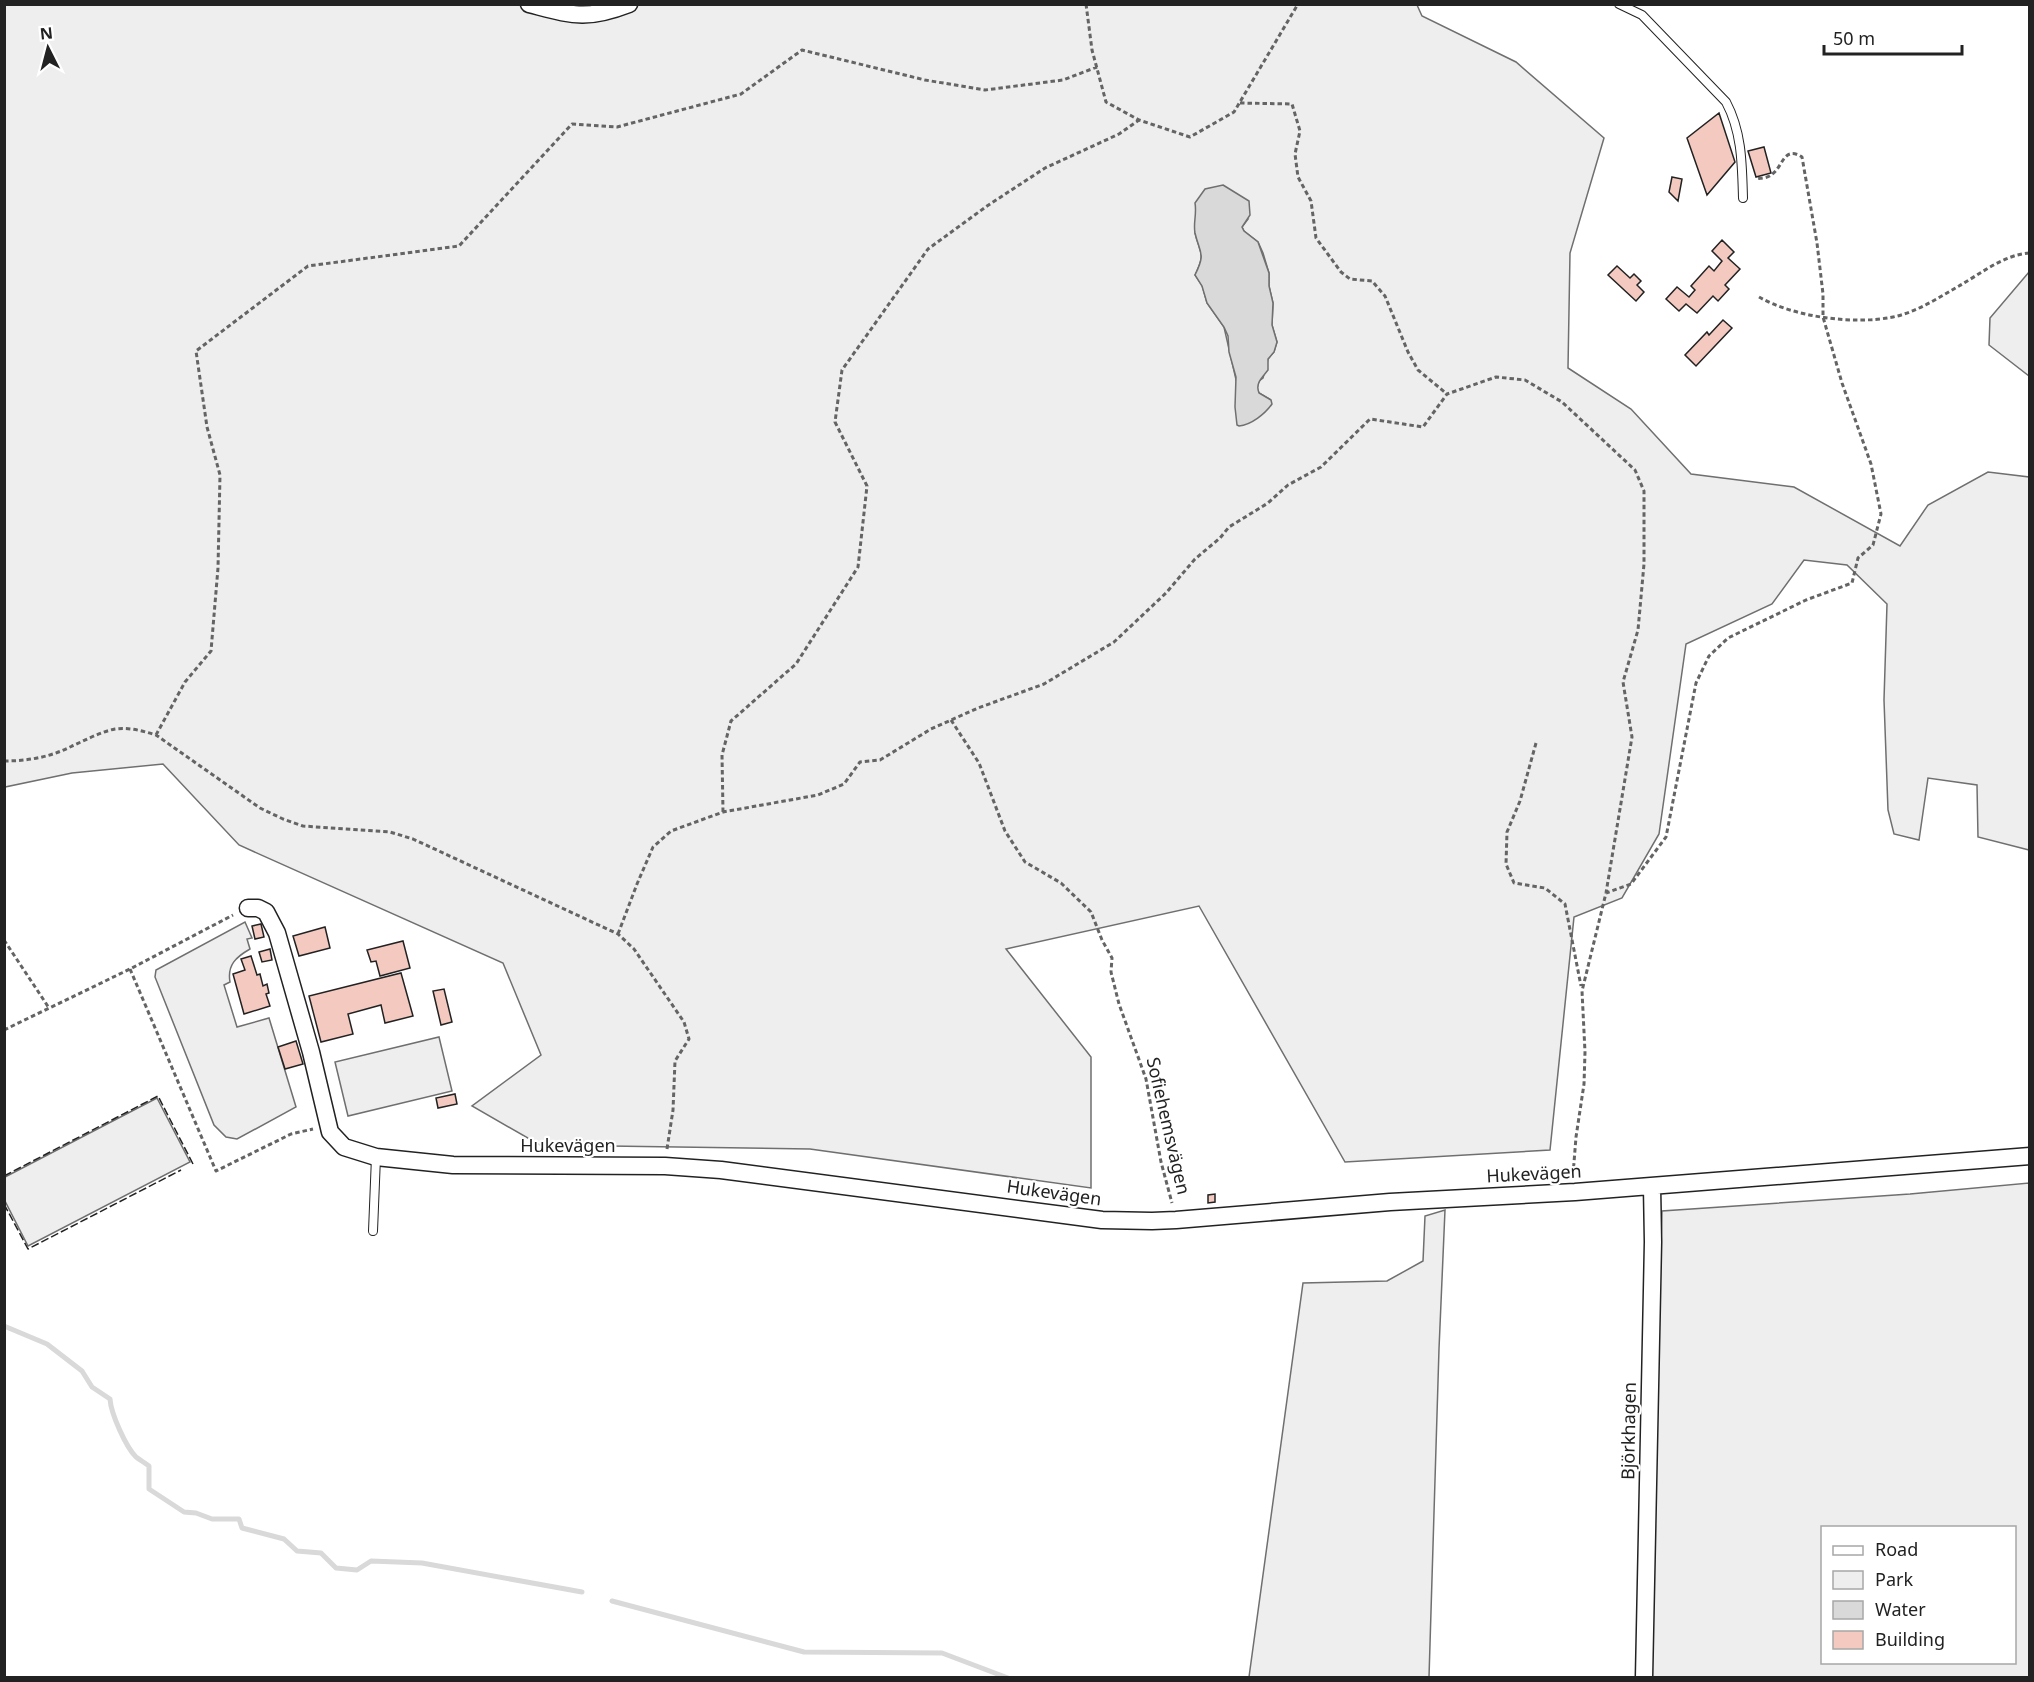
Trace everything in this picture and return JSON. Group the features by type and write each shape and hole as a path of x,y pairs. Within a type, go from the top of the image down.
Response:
{"street":[{"path":"529,4 565,15 579,16 613,11 629,4"},
{"name":"Hukevägen","path":"249,908 258,908 266,912 277,933 311,1052 330,1132 344,1147 357,1153 376,1157 453,1165 665,1166 721,1170 1102,1220 1152,1221 1390,1202 1575,1192 2030,1156"},
{"name":"Björkhagen","path":"1644,1677 1653,1242 1652,1185"}],"lane":[{"path":"1619,4 1642,15 1726,102 1739,137 1743,198"},
{"path":"373,1231 376,1157"}],"path":[{"path":"1086,4 1092,50 1106,102 1139,120 1190,137 1234,112 1298,4"},
{"path":"156,735 185,682 211,651 218,568 220,475 207,427 196,351 308,266 459,246 572,124 617,127 741,94 802,50 925,80 985,90 1063,80 1097,67"},
{"path":"1240,103 1292,104 1300,131 1295,154 1298,177 1311,201 1316,238 1341,272 1350,279 1372,281 1385,296 1408,352 1418,370 1447,394"},
{"path":"723,812 722,755 730,721 796,664 858,567 867,486 835,422 842,370 928,249 1045,168 1119,134 1139,120"},
{"path":"1606,893 1631,884 1666,837 1696,683 1709,656 1728,638 1806,600 1852,583 1858,558 1874,545 1881,514 1870,464 1842,383 1823,317 1818,253 1802,157 1796,153 1789,154 1770,176 1742,181"},
{"path":"1759,297 1789,310 1823,317 1870,320 1894,316 1919,308 2009,258 2030,253"},
{"path":"618,934 653,847 671,831 723,812 818,795 844,784 860,762 880,760 931,729 1044,684 1114,642 1166,592 1195,559 1221,538 1229,527 1268,503 1288,485 1321,467 1370,419 1423,427 1447,394 1496,377 1525,380 1562,402 1635,470 1644,491 1644,564 1638,630 1623,682 1632,736 1606,893 1582,991"},
{"name":"Sofiehemsvägen","path":"951,720 979,763 1005,831 1025,862 1061,882 1091,912 1112,958 1110,972 1146,1079 1161,1162 1176,1220"},
{"path":"4,761 40,758 92,736 116,729 137,730 156,735 260,808 283,819 303,826 390,832 413,839 618,934 634,949 684,1022 689,1039 675,1061 673,1110 665,1166"},
{"path":"1536,743 1520,801 1507,832 1506,864 1514,883 1545,888 1565,904 1579,968 1585,1052 1584,1084 1573,1176 1575,1192"},
{"path":"4,1030 249,908"},
{"path":"4,940 50,1008"},
{"path":"130,969 216,1171 291,1134 328,1126"}],"green space":[{"path":"5,5 1417,5 1422,16 1516,62 1604,138 1570,253 1568,368 1631,409 1691,474 1794,487 1900,546 1928,505 1988,472 2029,477 2029,850 1978,837 1977,785 1928,778 1919,840 1894,834 1888,810 1884,700 1887,604 1847,565 1804,560 1772,604 1686,644 1659,834 1622,898 1574,917 1550,1150 1345,1162 1199,906 1006,949 1091,1057 1091,1188 810,1149 540,1145 472,1106 541,1055 503,963 239,845 163,764 72,773 5,787","holes":["1197,213 1248,219 1242,227 1258,242 1263,253 1269,273 1273,303 1272,325 1277,342 1257,388 1259,393 1271,400 1237,384 1224,327 1207,303 1202,285 1195,275 1201,258 1195,233"]},
{"path":"2029,272 2029,376 1989,345 1990,318"},
{"path":"245,922 252,938 247,939 250,949 231,966 230,982 224,985 237,1027 269,1018 296,1107 237,1139 226,1137 214,1125 155,977 156,970"},
{"path":"439,1037 452,1091 348,1116 335,1062"},
{"path":"157,1098 190,1162 28,1246 5,1201 5,1177"},
{"path":"2029,1183 2029,1677 1648,1678 1662,1211 1910,1194"},
{"path":"1445,1210 1429,1677 1249,1677 1303,1283 1387,1281 1423,1261 1425,1216"}],"water":[{"path":"1223,185 1249,201 1250,215 1242,227 1258,242 1269,273 1273,303 1272,325 1277,342 1274,352 1268,359 1268,370 1258,386 1259,393 1271,400 1272,404 1266,412 1248,424 1239,426 1235,407 1236,377 1229,352 1228,336 1207,303 1202,286 1195,275 1201,258 1195,229 1195,203 1205,189"}],"building":[{"path":"1719,113 1735,162 1707,195 1687,138"},
{"path":"1764,147 1771,173 1756,177 1748,151"},
{"path":"1672,177 1682,179 1678,201 1669,192"},
{"path":"1722,240 1734,252 1728,258 1740,269 1725,285 1729,289 1718,301 1713,296 1697,313 1686,304 1679,311 1666,299 1677,287 1689,297 1695,290 1691,286 1709,266 1714,271 1722,261 1712,251"},
{"path":"1617,266 1630,278 1634,274 1641,281 1637,285 1644,292 1636,301 1608,275"},
{"path":"1723,320 1732,328 1696,366 1685,355 1707,332 1709,335"},
{"path":"261,924 264,937 255,939 252,926"},
{"path":"325,927 330,948 299,956 293,936"},
{"path":"403,941 410,968 380,976 376,961 371,962 367,950"},
{"path":"270,949 272,960 262,962 259,952"},
{"path":"251,956 263,986 267,984 269,993 266,994 270,1006 244,1014 233,974 245,970 241,959"},
{"path":"401,973 413,1016 385,1023 381,1005 348,1014 353,1034 321,1042 309,996"},
{"path":"444,989 452,1022 441,1025 433,991"},
{"path":"296,1041 303,1064 285,1069 278,1047"},
{"path":"455,1094 457,1104 438,1108 436,1098"},
{"path":"1215,1194 1215,1202 1208,1203 1208,1195"}],"waterway":[{"path":"4,1326 47,1344 82,1371 92,1387 110,1399 116,1421 128,1446 136,1457 149,1466 149,1489 184,1512 196,1513 212,1519 239,1519 242,1528 284,1539 297,1551 321,1553 336,1568 357,1570 371,1561 422,1563 582,1592"},
{"path":"612,1601 804,1652 942,1653 1008,1678"}],"fence":[{"path":"4,1176 158,1096 193,1164"},
{"path":"4,1204 28,1249 181,1170"}]}
